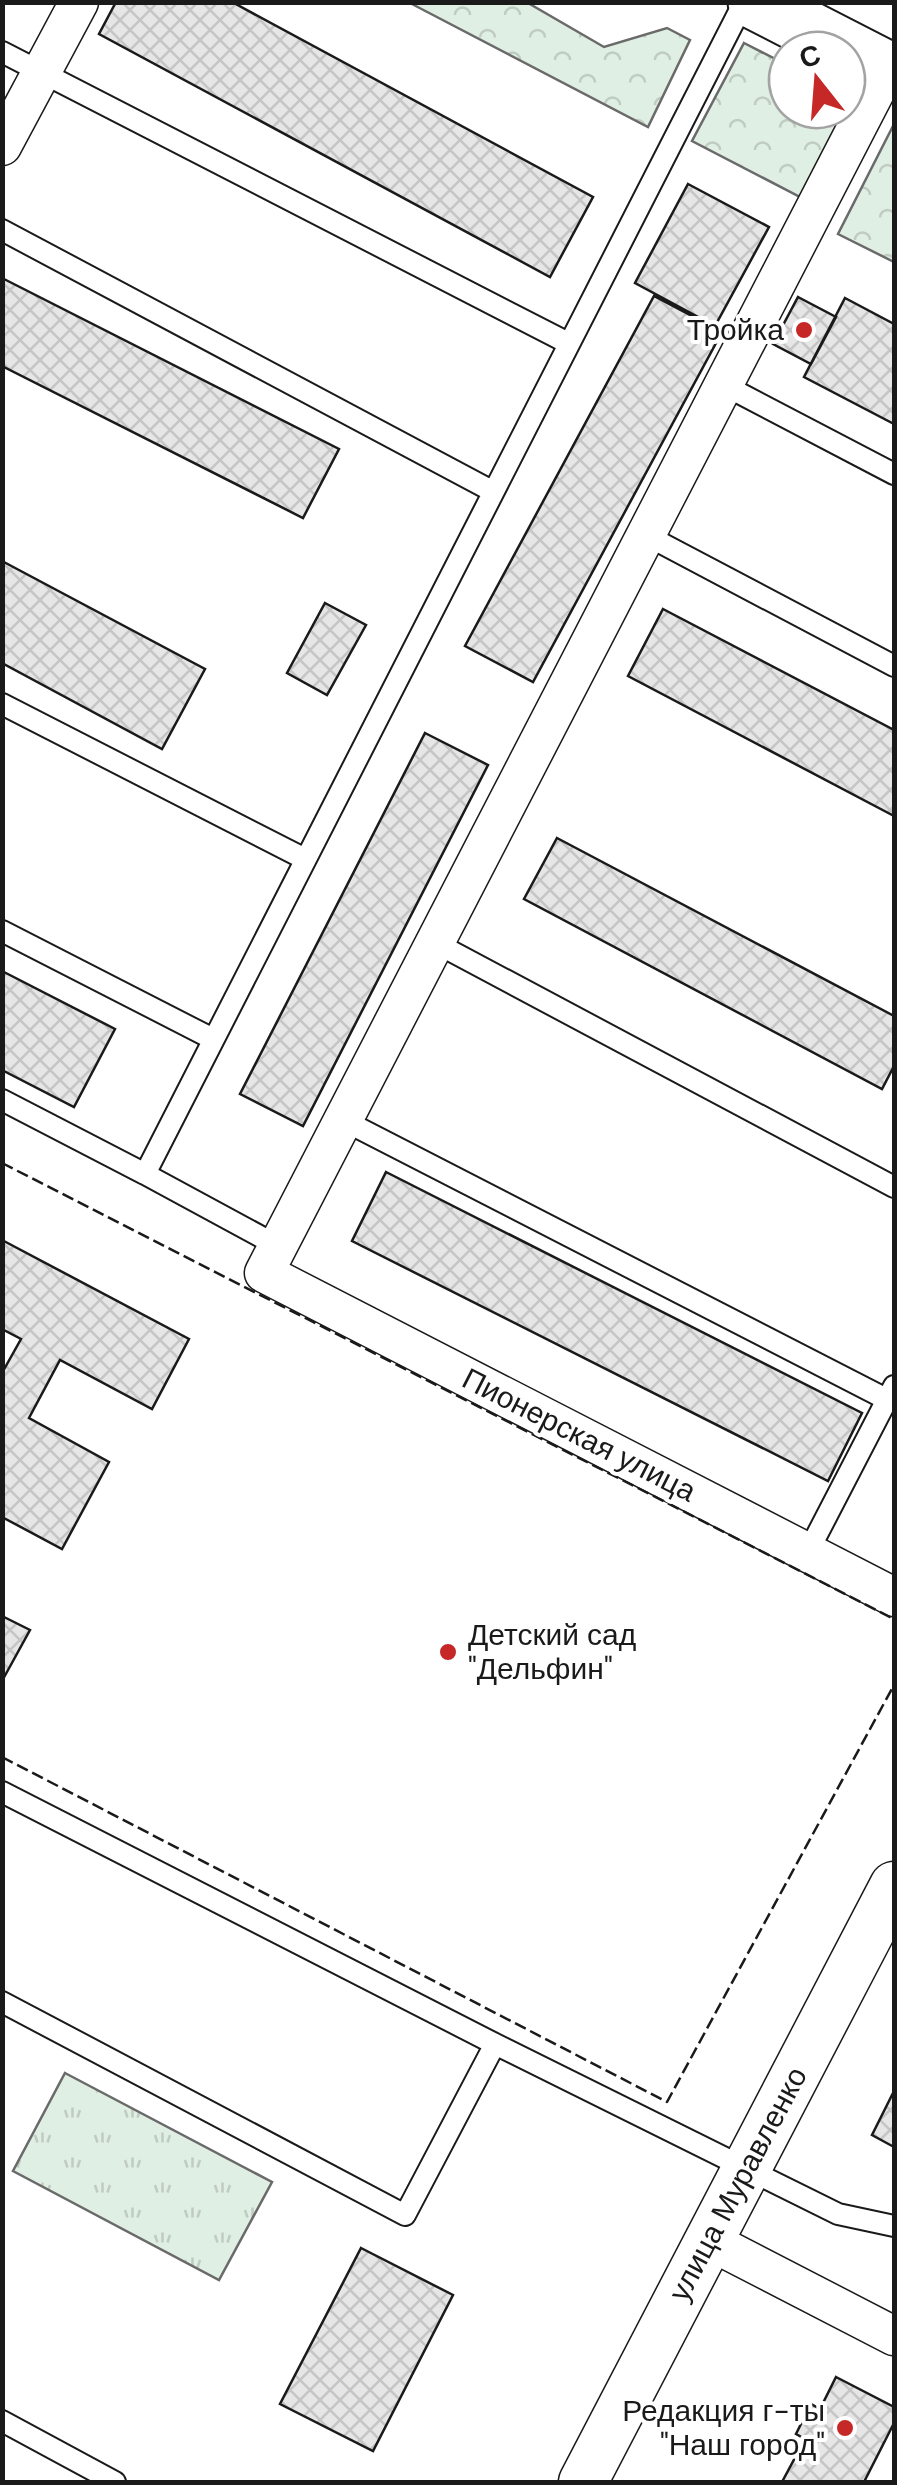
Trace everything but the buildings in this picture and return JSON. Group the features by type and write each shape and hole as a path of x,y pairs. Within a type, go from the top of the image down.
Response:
{"main road":[{"path":"756,2 891,71"}],"street":[{"path":"2,146 79,2"},
{"path":"294,1215 722,384 891,71"},
{"name":"Пионерская улица","path":"294,1215 264,1273 894,1597"},
{"name":"улица Муравленко","path":"583,2482 894,1886"},
{"path":"708,2240 894,2336"}],"lane":[{"path":"144,1174 744,2"},
{"path":"2,52 568,343"},
{"path":"2,230 492,491"},
{"path":"722,384 894,474"},
{"path":"644,534 894,666"},
{"path":"2,704 303,858"},
{"path":"2,931 211,1038"},
{"path":"434,942 894,1187"},
{"path":"2,1100 278,1246 294,1215"},
{"path":"343,1120 891,1393 808,1552"},
{"path":"2,1792 744,2170 838,2214 894,2226"},
{"path":"2,2002 405,2215 495,2044"},
{"path":"2,2421 115,2482"}],"green space":[{"path":"410,3 528,3 604,47 667,28 690,40 648,127"},
{"path":"744,43 767,55 767,130 840,130 804,199 692,141"},
{"path":"894,124 894,262 838,234"},
{"path":"65,2073 272,2182 219,2280 13,2171"}],"fence":[{"path":"2,1163 894,1619"},
{"path":"2,1757 667,2102 894,1685"}],"place":[{"name":"Тройка","path":"804,330"},
{"name":"Детский сад \"Дельфин\"","path":"448,1652"},
{"name":"Редакция г-ты \"Наш город\"","path":"845,2428"}]}
